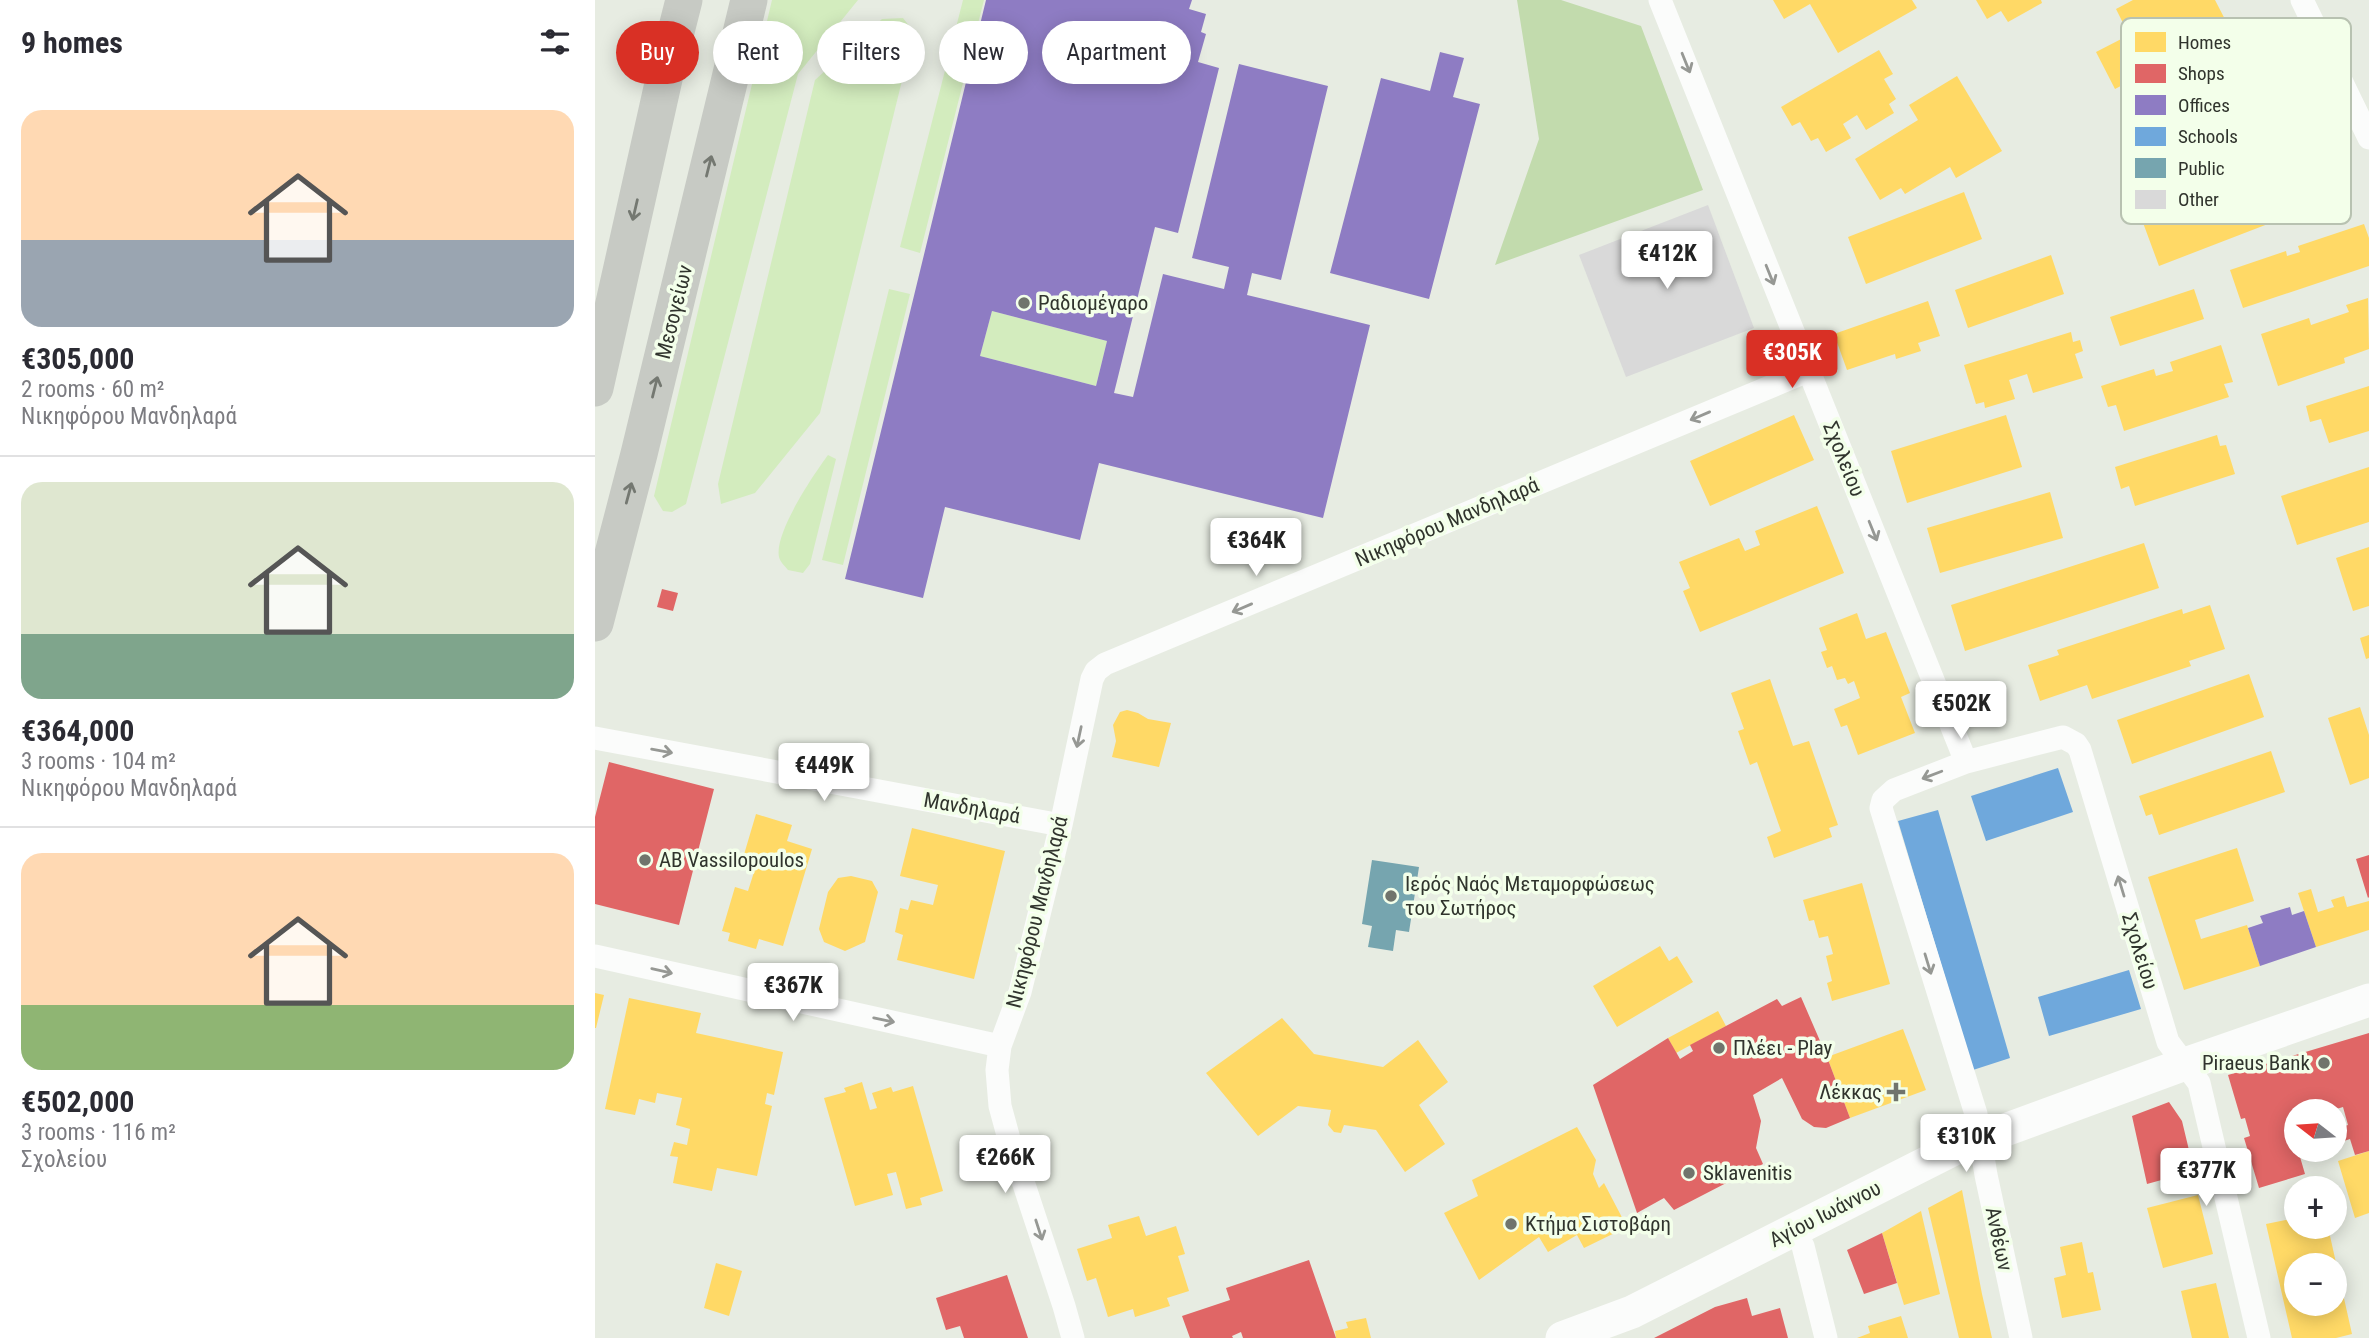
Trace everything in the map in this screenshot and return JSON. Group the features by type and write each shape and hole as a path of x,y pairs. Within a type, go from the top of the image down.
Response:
{"main road":[{"path":"595,388 684,0"},
{"name":"Μεσογείων","path":"595,623 639,454 749,0"}],"street":[{"name":"Σχολείου","path":"1660,0 1966,762"},
{"path":"2302,0 2311,18"},
{"path":"2351,101 2369,138"},
{"name":"Νικηφόρου Μανδηλαρά","path":"1073,1338 1000,1107 997,1070 1000,1046 1020,992 1061,825 1091,679 1096,671 1105,664 1808,371"},
{"name":"Σχολείου","path":"1980,1139 1976,1114 1881,808 1883,800 1894,790 1966,762 2055,737 2070,739 2076,744 2168,1042 2185,1064"},
{"name":"Μανδηλαρά","path":"595,738 1061,825"},
{"path":"595,957 1000,1046"},
{"name":"Αγίου Ιωάννου","path":"1562,1338 1616,1329 1632,1312 1956,1149 2185,1064 2369,1000"},
{"path":"2185,1064 2199,1083 2259,1338"},
{"name":"Ανθέων","path":"1980,1139 2021,1338"},
{"name":"Αγίου Ιωάννου","path":"1803,1246 1826,1338"}],"green space":[{"path":"772,0 858,0 841,21 817,21 817,51 803,68 803,21 767,21"},
{"path":"963,0 984,0 979,21 958,21"},
{"path":"1517,0 1561,0 1641,26 1703,190 1495,265 1539,139"},
{"path":"903,18 905,21 880,21"},
{"path":"817,78 817,84 901,84 820,413 755,493 721,504 718,484"},
{"path":"752,84 795,84 686,504 672,512 663,511 654,496"},
{"path":"942,84 963,84 920,253 900,247"},
{"path":"889,289 910,294 843,565 822,560"},
{"path":"992,311 1107,341 1096,386 980,356"},
{"path":"828,455 836,459 810,564 803,573 788,570 779,557 783,534 796,504"}],"building: Homes":[{"path":"1773,0 1912,0 1917,8 1838,53 1810,4 1784,19"},
{"path":"1976,0 2041,0 2042,3 2008,22 2001,11 1987,19"},
{"path":"2133,0 2215,0 2224,18 2121,19 2116,9"},
{"path":"2121,39 2121,86 2115,89 2096,52"},
{"path":"1879,50 1893,74 1884,79 1896,99 1889,104 1894,113 1866,130 1857,115 1843,124 1851,138 1826,152 1818,138 1811,141 1800,122 1792,126 1781,107"},
{"path":"1957,76 2002,151 1956,178 1950,167 1905,194 1901,188 1880,200 1855,159 1918,120 1909,105"},
{"path":"1964,192 1982,239 1866,284 1848,237"},
{"path":"2143,224 2268,224 2159,266"},
{"path":"2364,224 2369,238 2369,266 2243,308 2230,270 2286,251 2287,256 2300,252 2298,246"},
{"path":"2051,255 2064,294 1968,328 1955,290"},
{"path":"2194,289 2204,319 2120,346 2110,317"},
{"path":"2368,298 2369,349 2344,358 2345,363 2278,386 2261,334 2309,318 2311,325 2349,312 2346,305"},
{"path":"1928,301 1940,336 1918,343 1921,351 1896,359 1895,354 1847,370 1834,334"},
{"path":"2071,332 2073,342 2080,340 2083,351 2075,354 2083,378 2033,393 2027,374 2009,380 2015,399 1985,408 1984,402 1976,404 1964,365"},
{"path":"2221,345 2233,382 2224,384 2229,397 2124,431 2116,405 2108,407 2101,386 2154,369 2156,376 2173,371 2170,362"},
{"path":"2369,386 2369,431 2329,443 2321,419 2310,422 2306,406"},
{"path":"1794,415 1814,460 1710,506 1690,461"},
{"path":"2006,415 2022,467 1907,503 1891,451"},
{"path":"2217,435 2220,446 2226,445 2235,474 2135,506 2129,486 2121,489 2115,467"},
{"path":"2369,467 2369,522 2297,545 2281,496"},
{"path":"2050,492 2063,538 1940,573 1927,528"},
{"path":"1817,506 1844,573 1700,632 1683,591 1690,588 1679,562 1739,538 1745,551 1760,545 1755,531"},
{"path":"2144,543 2159,588 1965,651 1951,605"},
{"path":"2369,547 2369,606 2353,611 2336,558"},
{"path":"2210,605 2225,649 2189,661 2191,666 2092,699 2087,685 2040,701 2028,665 2059,655 2057,650 2182,609 2183,614"},
{"path":"1857,613 1866,639 1886,632 1910,693 1901,697 1915,733 1858,755 1847,725 1841,727 1834,709 1860,698 1854,681 1848,684 1845,678 1837,680 1832,666 1827,668 1821,652 1827,650 1819,628"},
{"path":"2369,635 2369,658 2366,659 2360,638"},
{"path":"2249,674 2264,717 2132,764 2117,720"},
{"path":"1770,679 1793,746 1809,741 1838,825 1829,828 1832,837 1774,858 1767,837 1781,831 1757,762 1750,765 1738,731 1744,729 1731,693"},
{"path":"2360,707 2369,735 2369,778 2350,785 2328,718"},
{"path":"1127,710 1148,719 1171,723 1159,767 1112,757 1116,741 1113,725 1120,712"},
{"path":"2271,751 2285,792 2159,835 2152,814 2146,816 2139,796"},
{"path":"756,814 792,825 787,841 812,849 783,946 759,939 756,949 728,941 730,933 722,931 735,887 748,891 754,872 740,868"},
{"path":"912,828 1005,851 974,979 897,960 903,935 895,932 900,908 908,910 911,900 933,905 938,885 900,876"},
{"path":"2237,848 2254,901 2195,920 2201,939 2247,925 2260,966 2184,990 2148,877"},
{"path":"851,876 872,881 878,892 865,942 845,951 824,942 819,929 828,892 838,878"},
{"path":"1862,883 1890,984 1832,1001 1827,983 1832,981 1826,956 1833,954 1828,936 1819,938 1814,920 1809,921 1803,900"},
{"path":"2311,889 2318,912 2334,907 2331,900 2344,896 2347,907 2369,901 2369,930 2316,947 2298,893"},
{"path":"1660,946 1669,961 1677,956 1693,982 1617,1027 1593,986"},
{"path":"595,993 604,995 596,1028 595,1028"},
{"path":"629,998 701,1013 696,1033 783,1052 774,1095 767,1093 765,1104 772,1106 757,1176 717,1168 712,1191 673,1183 678,1157 670,1156 674,1142 687,1145 690,1129 676,1125 682,1098 657,1093 655,1103 639,1099 635,1115 605,1109"},
{"path":"1718,1011 1726,1026 1676,1053 1668,1038"},
{"path":"1282,1018 1314,1054 1383,1067 1418,1040 1448,1082 1419,1105 1445,1144 1405,1172 1376,1130 1344,1125 1341,1133 1334,1132 1328,1125 1331,1110 1298,1106 1258,1136 1206,1073"},
{"path":"1903,1029 1926,1090 1850,1118 1827,1057"},
{"path":"862,1082 870,1110 877,1108 872,1093 891,1087 893,1092 913,1086 943,1191 920,1198 922,1205 906,1209 896,1172 887,1174 893,1195 855,1206 824,1098 846,1092 844,1088"},
{"name":"Κτήμα Σιστοβάρη","path":"1577,1127 1596,1160 1593,1174 1599,1188 1604,1183 1627,1227 1584,1248 1577,1235 1548,1252 1539,1237 1479,1280 1444,1213 1478,1196 1472,1180"},
{"path":"2369,1151 2369,1213 2355,1218 2347,1191 2347,1176 2342,1176 2338,1162 2347,1162 2347,1158"},
{"path":"1962,1190 1992,1338 1959,1338 1928,1208"},
{"path":"2198,1195 2213,1254 2163,1268 2147,1208"},
{"path":"1921,1211 1940,1294 1904,1305 1882,1233"},
{"path":"1139,1216 1146,1236 1176,1226 1185,1254 1178,1256 1189,1291 1167,1298 1170,1306 1135,1317 1133,1309 1108,1317 1096,1278 1087,1281 1077,1249 1112,1238 1108,1225"},
{"path":"2284,1220 2284,1239 2331,1239 2334,1253 2284,1253 2284,1303 2266,1224"},
{"path":"2082,1242 2088,1273 2093,1272 2101,1310 2062,1318 2054,1278 2066,1275 2060,1247"},
{"path":"716,1263 742,1271 729,1316 704,1308"},
{"path":"2216,1283 2229,1338 2192,1338 2181,1291"},
{"path":"2347,1312 2352,1334 2336,1338 2292,1338 2287,1316 2347,1316"},
{"path":"1901,1316 1908,1338 1857,1338 1870,1333 1868,1326"},
{"path":"1366,1318 1371,1338 1336,1338 1335,1331 1348,1328 1346,1322"}],"building: Shops":[{"path":"662,589 678,593 673,611 657,607"},
{"name":"AB Vassilopoulos","path":"609,762 714,789 679,925 595,904 595,817"},
{"path":"2369,855 2369,897 2368,898 2356,859"},
{"path":"1801,997 1850,1118 1826,1128 1814,1127 1802,1119 1782,1078 1753,1095 1761,1121 1756,1148 1763,1164 1674,1210 1664,1198 1637,1213 1593,1085 1668,1038 1680,1059 1693,1051 1690,1045 1777,999 1782,1006"},
{"path":"2369,1033 2369,1151 2355,1155 2350,1139 2347,1140 2347,1099 2284,1099 2284,1162 2302,1162 2305,1174 2284,1176 2284,1180 2259,1188 2244,1138 2250,1136 2245,1118 2241,1119 2228,1075"},
{"path":"2169,1102 2182,1121 2194,1171 2147,1184 2132,1116"},
{"path":"1882,1233 1897,1283 1864,1294 1847,1250"},
{"path":"1309,1260 1336,1338 1243,1338 1241,1332 1232,1336 1233,1338 1190,1338 1182,1316 1230,1300 1226,1288"},
{"path":"1007,1275 1028,1338 964,1338 960,1326 946,1330 936,1298"},
{"path":"1747,1298 1752,1316 1780,1308 1788,1338 1654,1338 1715,1307"}],"building: Offices":[{"name":"Ραδιομέγαρο","path":"986,0 1192,0 1189,9 1206,14 1201,32 1206,34 1198,62 1219,68 1178,233 1155,227 1114,393 1133,397 1163,274 1224,289 1229,267 1192,258 1239,64 1328,86 1281,280 1252,273 1247,295 1370,325 1323,518 1099,463 1080,540 945,507 923,598 845,579 966,84 1028,84 1028,21 981,21","holes":["992,311 1107,341 1096,386 980,356"]},
{"path":"1440,52 1464,58 1453,97 1480,104 1429,299 1330,273 1381,78 1430,91"},
{"path":"2290,907 2292,915 2304,911 2316,947 2260,966 2248,928 2263,923 2260,916"}],"building: Schools":[{"path":"2058,768 2073,812 1986,841 1971,796"},
{"path":"1938,810 2010,1058 1973,1070 1898,821"},
{"path":"2129,970 2141,1009 2049,1036 2038,997"}],"building: Public":[{"name":"Ιερός Ναός Μεταμορφώσεως του Σωτήρος","path":"1372,860 1419,867 1409,932 1396,930 1393,951 1368,947 1372,926 1362,924"}],"building: Other":[{"path":"1708,205 1754,328 1626,377 1579,255"}],"place":[{"name":"Ραδιομέγαρο","path":"1024,303"},
{"name":"AB Vassilopoulos","path":"645,860"},
{"name":"Ιερός Ναός Μεταμορφώσεως του Σωτήρος","path":"1391,896"},
{"name":"Πλέει - Play","path":"1719,1048"},
{"name":"Piraeus Bank","path":"2324,1063"},
{"name":"Λέκκας","path":"1896,1092"},
{"name":"Sklavenitis","path":"1689,1173"},
{"name":"Κτήμα Σιστοβάρη","path":"1511,1224"}]}
